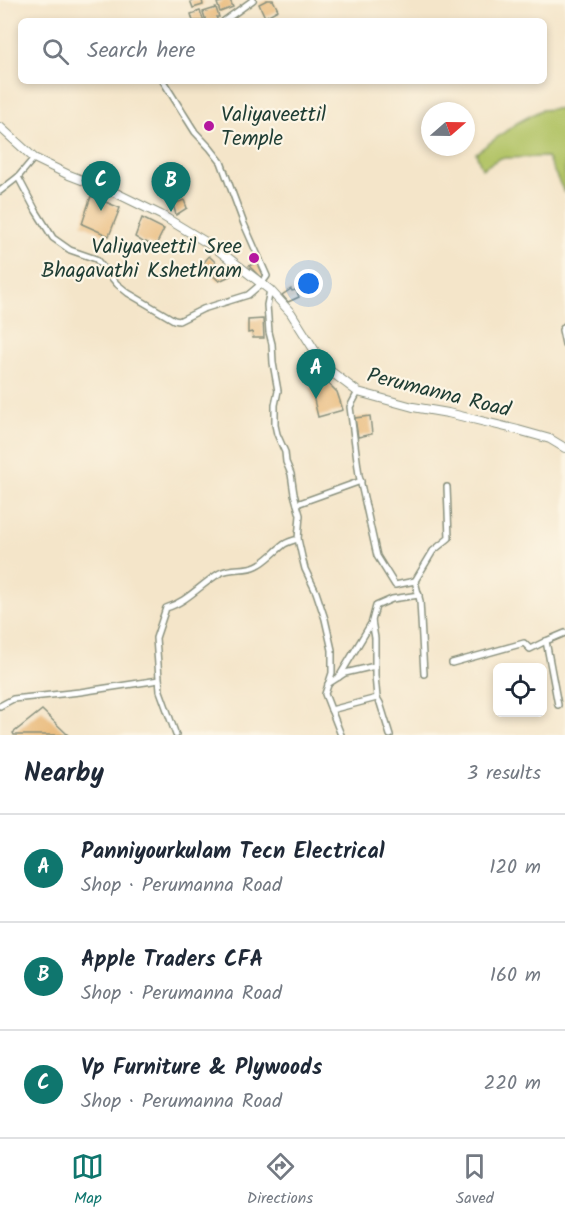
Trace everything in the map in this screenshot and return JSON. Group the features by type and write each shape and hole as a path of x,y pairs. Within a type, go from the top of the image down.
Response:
{"main road":[{"name":"Perumanna Road","path":"0,126 34,158 161,215 214,247 270,290 291,313 326,367 358,392 412,407 518,430 550,439 565,448"}],"street":[{"path":"240,0 243,8"},
{"path":"228,18 253,0"},
{"path":"18,177 53,237 70,250 96,260 128,293 174,320 179,321 203,309 244,297 261,284 267,276 244,224 221,162 195,132 165,84"},
{"path":"0,191 18,177 34,158"},
{"path":"270,290 267,305 269,332 278,391 275,424 285,452 300,515 299,546 305,569 319,600 332,650 332,673 325,694 340,735"},
{"path":"565,326 562,330 565,344"},
{"path":"358,392 351,407 355,453 377,556 395,585 416,581"},
{"path":"297,504 361,481"},
{"path":"424,674 420,601 416,581 433,551 449,538 447,487"},
{"path":"176,735 160,691 159,680 156,638 166,608 175,606 221,573 237,568 254,568 283,545 298,539"},
{"path":"339,677 372,621 376,606 392,599 419,595"},
{"path":"372,621 375,638 377,698 390,735"},
{"path":"452,663 524,643 530,649 565,633"},
{"path":"546,641 558,705"},
{"path":"328,684 345,673 375,666"},
{"path":"0,706 13,699 80,693 159,680"},
{"path":"331,710 377,698"}],"green space":[{"path":"565,108 565,194 547,157 500,158 482,169 476,153 517,123 541,110"}],"building":[{"path":"190,0 202,0 203,5 193,8"},
{"path":"221,0 230,0 233,7 220,12 217,3 222,2"},
{"path":"273,0 278,10 265,17 259,4"},
{"path":"216,8 219,17 205,18 203,12"},
{"path":"200,11 203,18 192,18 191,14"},
{"path":"91,196 120,208 109,236 82,224"},
{"path":"184,200 187,208 176,215 173,204"},
{"path":"142,218 164,229 155,247 135,237"},
{"path":"209,256 230,276 219,281 202,265"},
{"path":"260,260 265,276 260,277 249,266"},
{"path":"291,289 296,290 299,297 288,302 282,295"},
{"path":"263,319 264,338 253,338 252,332 248,333 248,320"},
{"path":"326,381 337,392 343,410 318,417 311,387"},
{"path":"370,416 372,434 358,437 355,418"},
{"path":"42,710 68,735 14,735 13,733"}],"place":[{"name":"Valiyaveettil Temple","path":"209,126"},
{"name":"Vp Furniture & Plywoods","path":"101,211"},
{"name":"Apple Traders CFA","path":"171,212"},
{"name":"Valiyaveettil Sree Bhagavathi Kshethram","path":"254,258"},
{"name":"Panniyourkulam Tecn Electrical","path":"316,399"}]}
